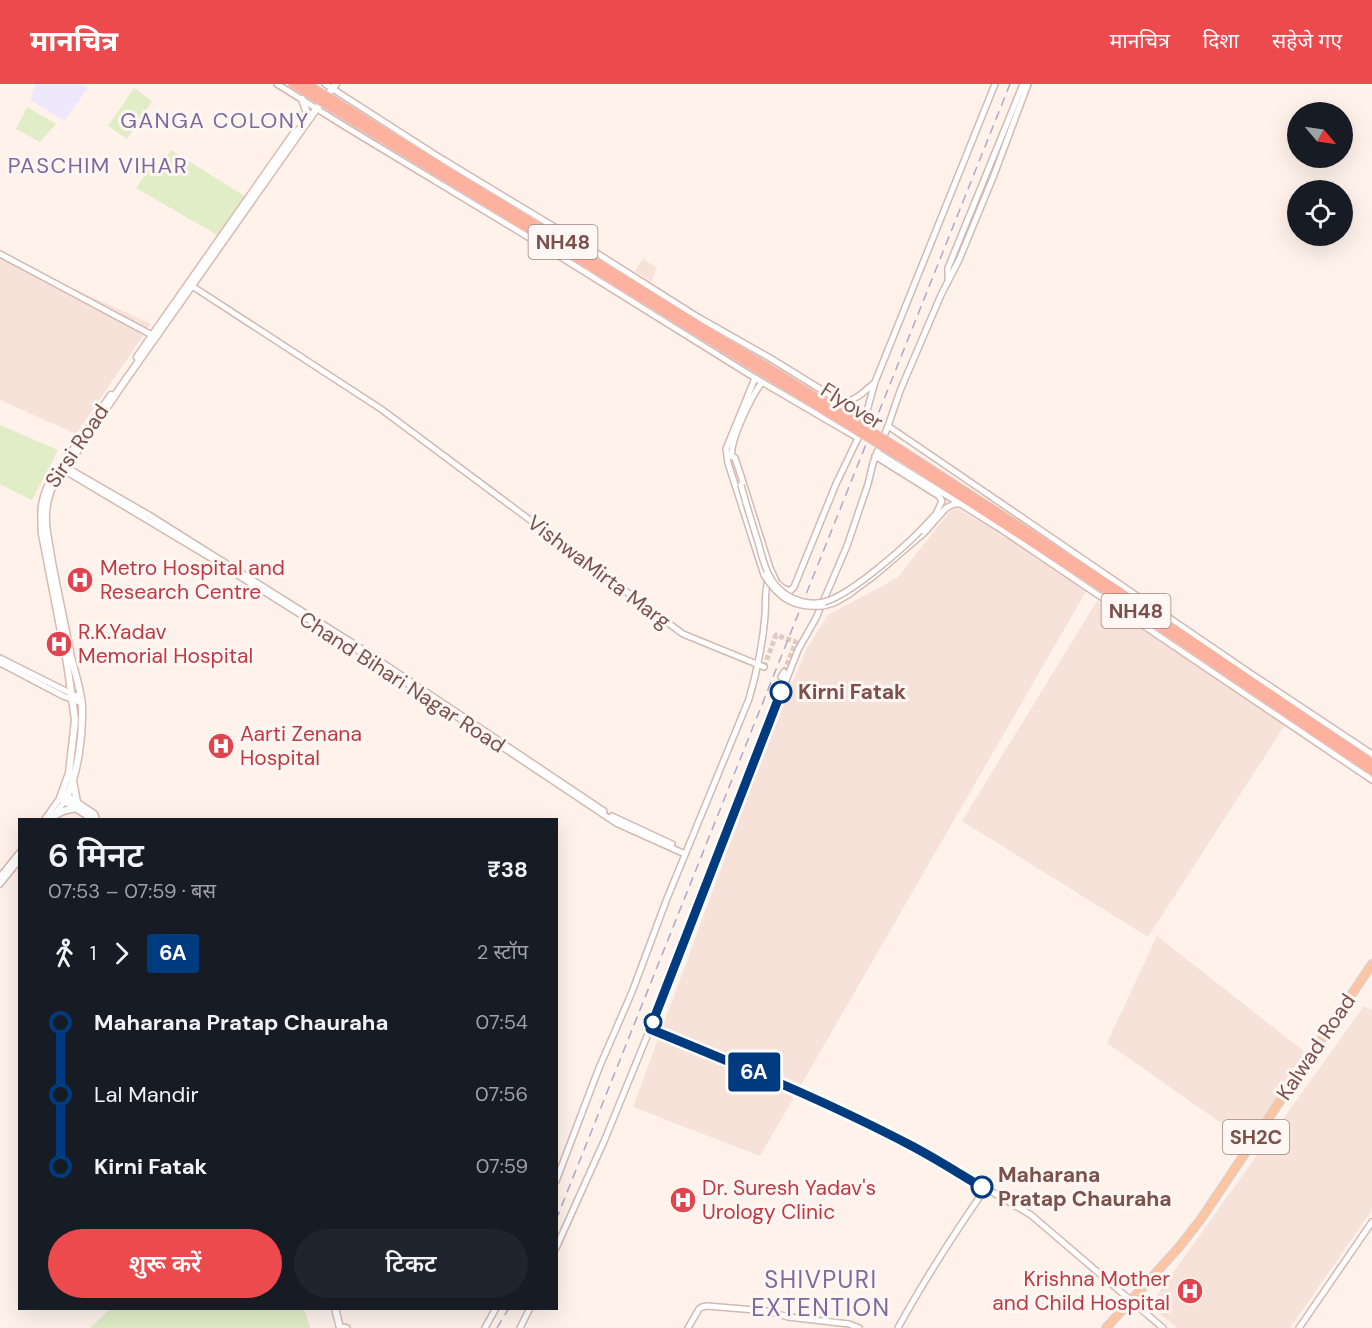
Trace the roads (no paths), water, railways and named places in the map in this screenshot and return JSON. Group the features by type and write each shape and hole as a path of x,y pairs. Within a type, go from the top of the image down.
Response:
{"highway":[{"name":"NH48","path":"293,84 316,94"},
{"name":"NH48","path":"306,84 316,94"},
{"name":"Flyover","path":"316,94 899,452"},
{"name":"NH48","path":"899,452 1116,589 1372,763"},
{"name":"NH48","path":"899,452 1372,771"}],"main road":[{"name":"Sirsi Road","path":"64,797 71,761 75,720 73,698 43,538 40,514 42,501 47,488 122,385 294,133 304,126 335,87"},
{"path":"302,99 309,120"},
{"name":"Sirsi Road","path":"64,797 73,781 78,762 82,720 81,701 47,533 46,502 63,468 152,335 191,284"},
{"path":"73,781 76,805"},
{"path":"64,797 91,818"},
{"path":"49,818 76,805"},
{"name":"Kalwad Road","path":"1254,1143 1372,964"},
{"name":"Kalwad Road","path":"1111,1328 1193,1233 1372,972"},
{"name":"Kalwad Road","path":"1106,1328 1132,1303"},
{"path":"336,1310 344,1328"}],"street":[{"path":"278,84 755,378 858,438"},
{"path":"325,84 335,87 442,159 865,418"},
{"path":"732,455 735,458 772,572 777,583 790,591 794,587 836,484 858,438 875,382 995,84"},
{"path":"948,278 948,268 1023,84"},
{"path":"558,1244 605,1139 650,1029 798,650 825,598 847,546 870,477 869,474 878,457 918,348 948,278 962,252 1028,84"},
{"path":"0,254 152,335"},
{"name":"VishwaMirta Marg","path":"191,284 383,407 686,634 761,666"},
{"path":"755,378 726,449 728,463 738,485 768,573 779,589 790,597 809,603 826,601 842,594 922,532 946,508 954,504 962,504"},
{"path":"738,485 732,446 753,396 762,382"},
{"path":"843,403 852,401 875,382"},
{"path":"841,429 850,424 854,417 852,410"},
{"path":"888,426 1372,754"},
{"path":"878,457 893,438 901,436"},
{"path":"878,457 962,504 1372,780"},
{"path":"878,457 939,496 942,501 936,514 922,532"},
{"name":"Chand Bihari Nagar Road","path":"63,468 208,552 615,818 686,853"},
{"path":"558,1176 761,666 766,586 772,572"},
{"path":"0,658 73,698"},
{"path":"0,663 81,701"},
{"path":"784,672 781,677 786,679"},
{"name":"Sirsi Road","path":"49,818 64,797"},
{"path":"0,877 18,854"},
{"path":"0,884 18,862"},
{"path":"650,1029 769,1078 940,1161 1031,1215 1163,1328"},
{"path":"898,1328 922,1283 985,1189"},
{"path":"1299,1328 1372,1222"},
{"path":"688,1328 699,1309 707,1306 767,1311 788,1317 849,1324 859,1328"},
{"path":"485,1328 495,1310"},
{"path":"520,1328 529,1310"}],"tunnel":[{"path":"764,667 776,635 796,642 784,672"}],"railway":[{"path":"558,1215 1010,84"},
{"path":"497,1328 508,1310"}],"place":[{"name":"Metro Hospital and Research Centre","path":"80,580"},
{"name":"R.K.Yadav Memorial Hospital","path":"59,644"},
{"name":"Kirni Fatak","path":"781,692"},
{"name":"Aarti Zenana Hospital","path":"221,746"},
{"name":"Maharana Pratap Chauraha","path":"982,1187"},
{"name":"Dr. Suresh Yadav's Urology Clinic","path":"683,1200"},
{"name":"Krishna Mother and Child Hospital","path":"1190,1291"}],"district":[{"name":"GANGA COLONY","path":"215,120"},
{"name":"PASCHIM VIHAR","path":"98,165"},
{"name":"SHIVPURI EXTENTION","path":"821,1294"}]}
